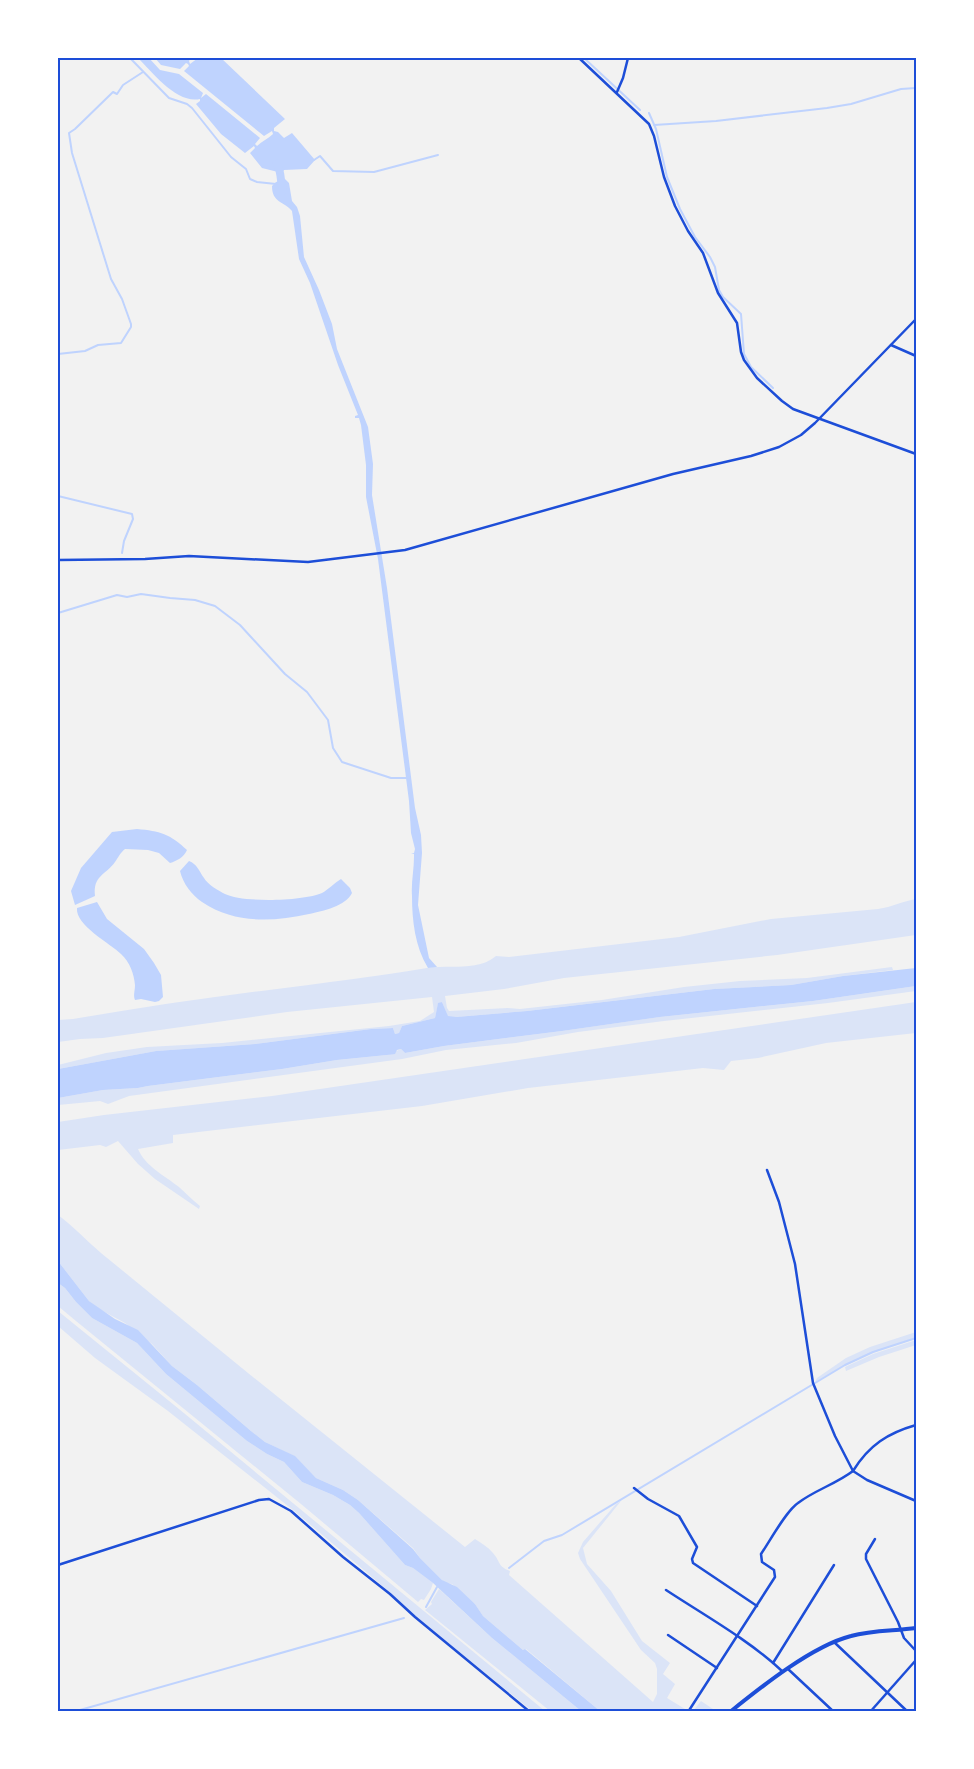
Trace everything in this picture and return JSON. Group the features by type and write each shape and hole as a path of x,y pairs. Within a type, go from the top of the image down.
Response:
{"main road":[{"path":"730,1712 783,1672 834,1642 852,1636 916,1628"}],"street":[{"path":"579,58 649,124 654,136 664,177 675,206 688,231 703,253 718,293 737,323 741,352 748,368 793,409 916,454"},
{"path":"617,92 628,58"},
{"path":"58,560 145,559 189,556 308,562 405,550 674,474 751,456 779,447 801,435 819,420 916,319"},
{"path":"912,324 916,325"},
{"path":"891,345 916,356"},
{"path":"767,1170 779,1202 795,1264 814,1387 835,1436 853,1471 867,1480 916,1501"},
{"path":"688,1712 775,1578 774,1570 762,1562 761,1554 790,1511 797,1503 853,1471 859,1461 882,1438 916,1424"},
{"path":"634,1488 648,1499 679,1516 697,1548 692,1563 757,1606"},
{"path":"58,1565 259,1500 269,1499 291,1511 342,1557 390,1594 530,1712"},
{"path":"875,1539 866,1554 866,1559 898,1622 904,1638 916,1651"},
{"path":"773,1663 834,1565"},
{"path":"666,1590 737,1637 783,1672"},
{"path":"668,1635 717,1668"},
{"path":"834,1642 908,1712"},
{"path":"870,1712 916,1660"},
{"path":"788,1669 834,1712"}],"shaded area":[{"path":"916,899 916,935 777,955 564,978 504,989 445,996 449,1011 520,1009 740,981 807,978 892,967 893,970 791,985 714,989 527,1011 456,1017 448,1017 442,1002 438,1004 435,1018 402,1026 399,1033 395,1034 393,1028 371,1029 255,1044 156,1051 58,1069 58,1065 106,1053 147,1047 222,1043 389,1026 420,1021 434,1012 432,997 287,1012 103,1038 58,1042 58,1020 427,968 472,966 489,961 496,956 509,957 679,937 771,919 878,909"},
{"path":"916,986 916,991 578,1032 516,1043 446,1050 402,1059 129,1096 108,1104 100,1101 58,1105 58,1098 103,1090 138,1088 337,1060 387,1055 401,1049 405,1053 660,1017 813,1001"},
{"path":"916,1002 916,1033 826,1043 758,1058 731,1061 724,1070 703,1068 528,1088 422,1106 173,1135 173,1143 138,1149 150,1166 182,1189 200,1206 199,1209 155,1179 138,1164 118,1141 106,1147 100,1145 58,1150 58,1122 272,1096"},
{"path":"58,1215 101,1253 248,1373 465,1547 475,1539 487,1547 501,1565 510,1571 509,1575 653,1702 657,1694 657,1669 655,1663 641,1650 580,1559 578,1553 583,1542 616,1504 621,1501 583,1548 587,1564 611,1591 642,1641 670,1663 663,1674 675,1684 667,1698 685,1709 683,1711 600,1711 483,1616 475,1604 452,1584 442,1580 420,1558 413,1548 358,1500 343,1490 316,1478 294,1456 265,1442 172,1366 152,1344 125,1323 99,1309 89,1301 58,1261"},
{"path":"58,1283 65,1288 92,1318 137,1343 166,1374 247,1441 284,1462 302,1482 333,1495 350,1505 405,1565 413,1568 433,1583 424,1600 421,1599 418,1602 58,1306"},
{"path":"58,1311 545,1711 532,1711 415,1616 392,1594 293,1510 168,1411 95,1358 58,1326"},
{"path":"916,1332 916,1337 858,1358 815,1382 817,1378 846,1358 870,1347"},
{"path":"916,1340 916,1345 879,1357 846,1371 845,1367 873,1354"},
{"path":"439,1589 492,1638 581,1711 550,1711 425,1610 432,1604 431,1602"},
{"path":"701,1701 716,1711 693,1711"}],"water":[{"path":"138,58 149,58 160,70 179,74 203,93 201,98 206,94 260,138 255,144 257,146 273,134 272,131 264,136 184,71 189,66 188,64 186,63 180,69 161,65 155,58 191,58 190,64 198,58 221,58 285,119 274,128 274,131 284,138 292,133 315,160 307,169 284,170 282,173 262,168 250,153 255,148 254,146 245,153 221,134 196,104 200,99 183,97 174,92 158,79"},
{"path":"285,179 289,183 292,201 297,207 300,216 304,257 332,324 337,349 368,427 373,464 372,495 387,588 415,808 421,835 422,853 418,905 429,958 437,967 428,968 417,942 414,924 412,891 414,854 411,854 414,853 415,849 411,833 409,801 378,559 366,497 366,465 361,425 359,418 355,418 358,415 338,365 310,283 299,259 292,211 274,196 272,186 276,182"},
{"path":"137,829 164,834 187,850 184,855 170,863 159,853 148,850 125,849 111,867 100,876 96,884 95,896 75,905 71,891 81,868 112,832"},
{"path":"189,861 196,866 210,885 234,897 259,900 302,898 322,893 341,879 350,888 352,893 349,898 339,905 315,913 268,920 241,918 215,909 191,893 180,871"},
{"path":"97,902 107,919 144,949 154,963 161,975 163,997 159,1001 135,1000 134,977 127,961 82,921 77,908"},
{"path":"916,968 916,986 813,1001 660,1017 405,1053 401,1049 397,1050 395,1054 337,1060 138,1088 103,1090 58,1098 58,1069 156,1051 255,1044 371,1029 393,1028 395,1034 399,1033 402,1026 435,1018 438,1003 442,1002 448,1016 456,1017 527,1011 714,989 791,985 843,976"},
{"path":"58,1261 89,1301 115,1319 138,1330 172,1366 265,1442 295,1456 316,1478 343,1490 358,1500 413,1549 442,1580 457,1587 475,1604 483,1616 600,1711 581,1711 492,1638 433,1583 413,1568 405,1565 350,1505 333,1495 302,1482 284,1462 247,1441 166,1374 137,1343 92,1318 65,1288 58,1283"}],"waterway":[{"path":"130,58 169,98 187,104 192,108 231,157 246,169 250,179 257,182 276,184"},
{"path":"584,58 640,110"},
{"path":"58,354 85,351 98,345 121,343 131,327 122,299 111,279 72,153 69,133 113,92 117,94 123,85 143,72"},
{"path":"654,125 716,121 827,108 851,104 901,89 916,88"},
{"path":"649,113 656,129 667,177 680,209 695,237 715,267 719,290 723,297 741,314 744,354 751,367 773,388"},
{"path":"314,160 320,156 333,171 374,172 438,155"},
{"path":"277,164 283,191"},
{"path":"58,496 132,514 133,519 124,541 122,553"},
{"path":"58,613 117,595 127,597 141,594 195,600 215,606 240,625 285,674 307,692 328,720 333,748 342,762 391,778 407,778"},
{"path":"509,1568 544,1541 562,1535 845,1365 873,1352 916,1338"},
{"path":"426,1607 437,1587"},
{"path":"73,1712 404,1618"}]}
